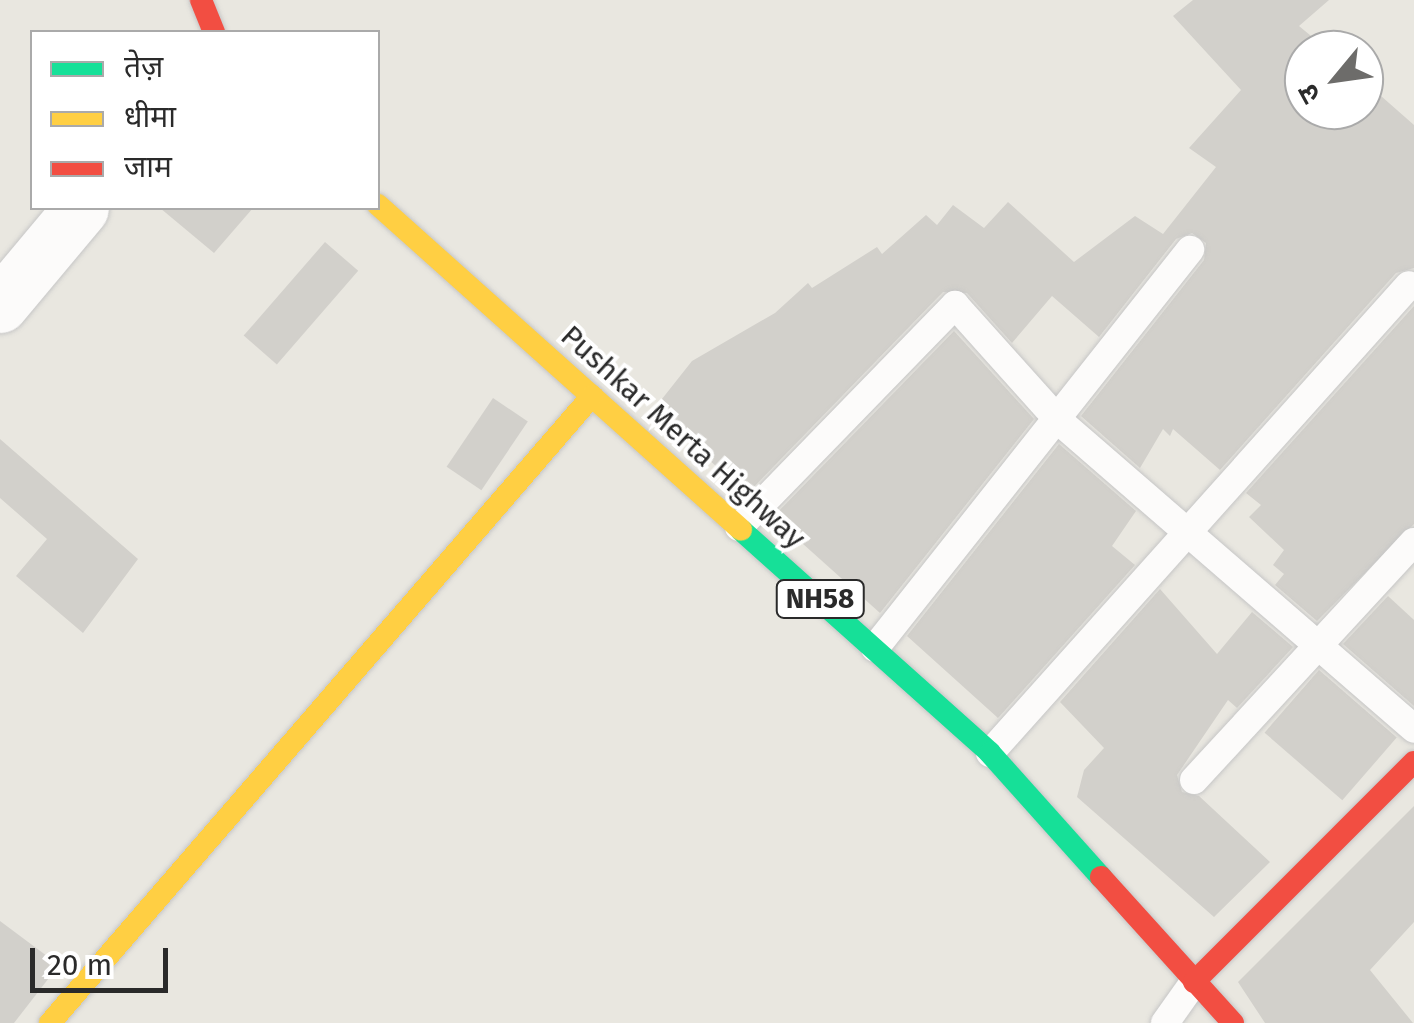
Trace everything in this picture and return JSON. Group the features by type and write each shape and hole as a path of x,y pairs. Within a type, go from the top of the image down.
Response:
{"main road":[{"path":"201,0 213,30"},
{"name":"Pushkar Merta Highway","path":"380,207 990,754 1233,1023"},
{"path":"50,1023 592,396"},
{"path":"1194,982 1414,762"}],"street":[{"path":"0,305 79,210"}],"lane":[{"path":"875,648 1059,422 1190,250"},
{"path":"990,754 1191,536 1409,285"},
{"path":"739,527 955,304 1059,422 1414,728"},
{"path":"1194,780 1414,542"},
{"path":"1165,1023 1194,982"}],"building":[{"path":"1193,0 1329,0 1299,26 1304,30 1284,30 1284,130 1384,130 1384,99 1414,125 1414,268 1396,273 1220,470 1173,429 1170,436 1163,429 1140,468 1081,416 1204,260 1206,243 1192,233 1176,239 1099,337 1052,296 1012,343 967,293 943,292 747,494 687,440 658,404 692,361 775,313 808,283 812,288 877,247 882,254 926,215 937,225 953,205 984,228 1008,202 1074,262 1135,216 1163,234 1216,167 1189,148 1241,90 1173,16"},
{"path":"162,210 251,210 214,253"},
{"path":"325,242 358,271 277,364 244,336"},
{"path":"1414,306 1414,524 1317,621 1275,585 1284,574 1273,565 1284,550 1249,517 1261,505 1246,493"},
{"path":"954,331 1034,419 880,613 773,517"},
{"path":"493,398 528,421 481,490 447,467"},
{"path":"0,439 138,559 83,633 16,576 47,539 0,498"},
{"path":"1059,444 1136,511 1112,546 1135,565 998,718 907,636"},
{"path":"1160,589 1217,654 1252,612 1293,647 1237,708 1228,700 1177,775 1182,792 1199,796 1270,862 1214,917 1077,797 1084,770 1104,748 1060,702"},
{"path":"1388,596 1414,620 1414,706 1343,644"},
{"path":"1319,670 1397,738 1342,800 1265,733"},
{"path":"1414,806 1414,922 1370,970 1413,1023 1265,1023 1238,982"},
{"path":"0,921 59,965 14,1023 0,1023"}],"traffic: fast":[{"path":"741,530 990,753 1101,877"}],"traffic: slow":[{"path":"380,207 741,530"},
{"path":"50,1023 592,396"}],"traffic: jam":[{"path":"201,0 213,30"},
{"path":"1194,982 1414,762"},
{"path":"1101,877 1233,1023"}]}
